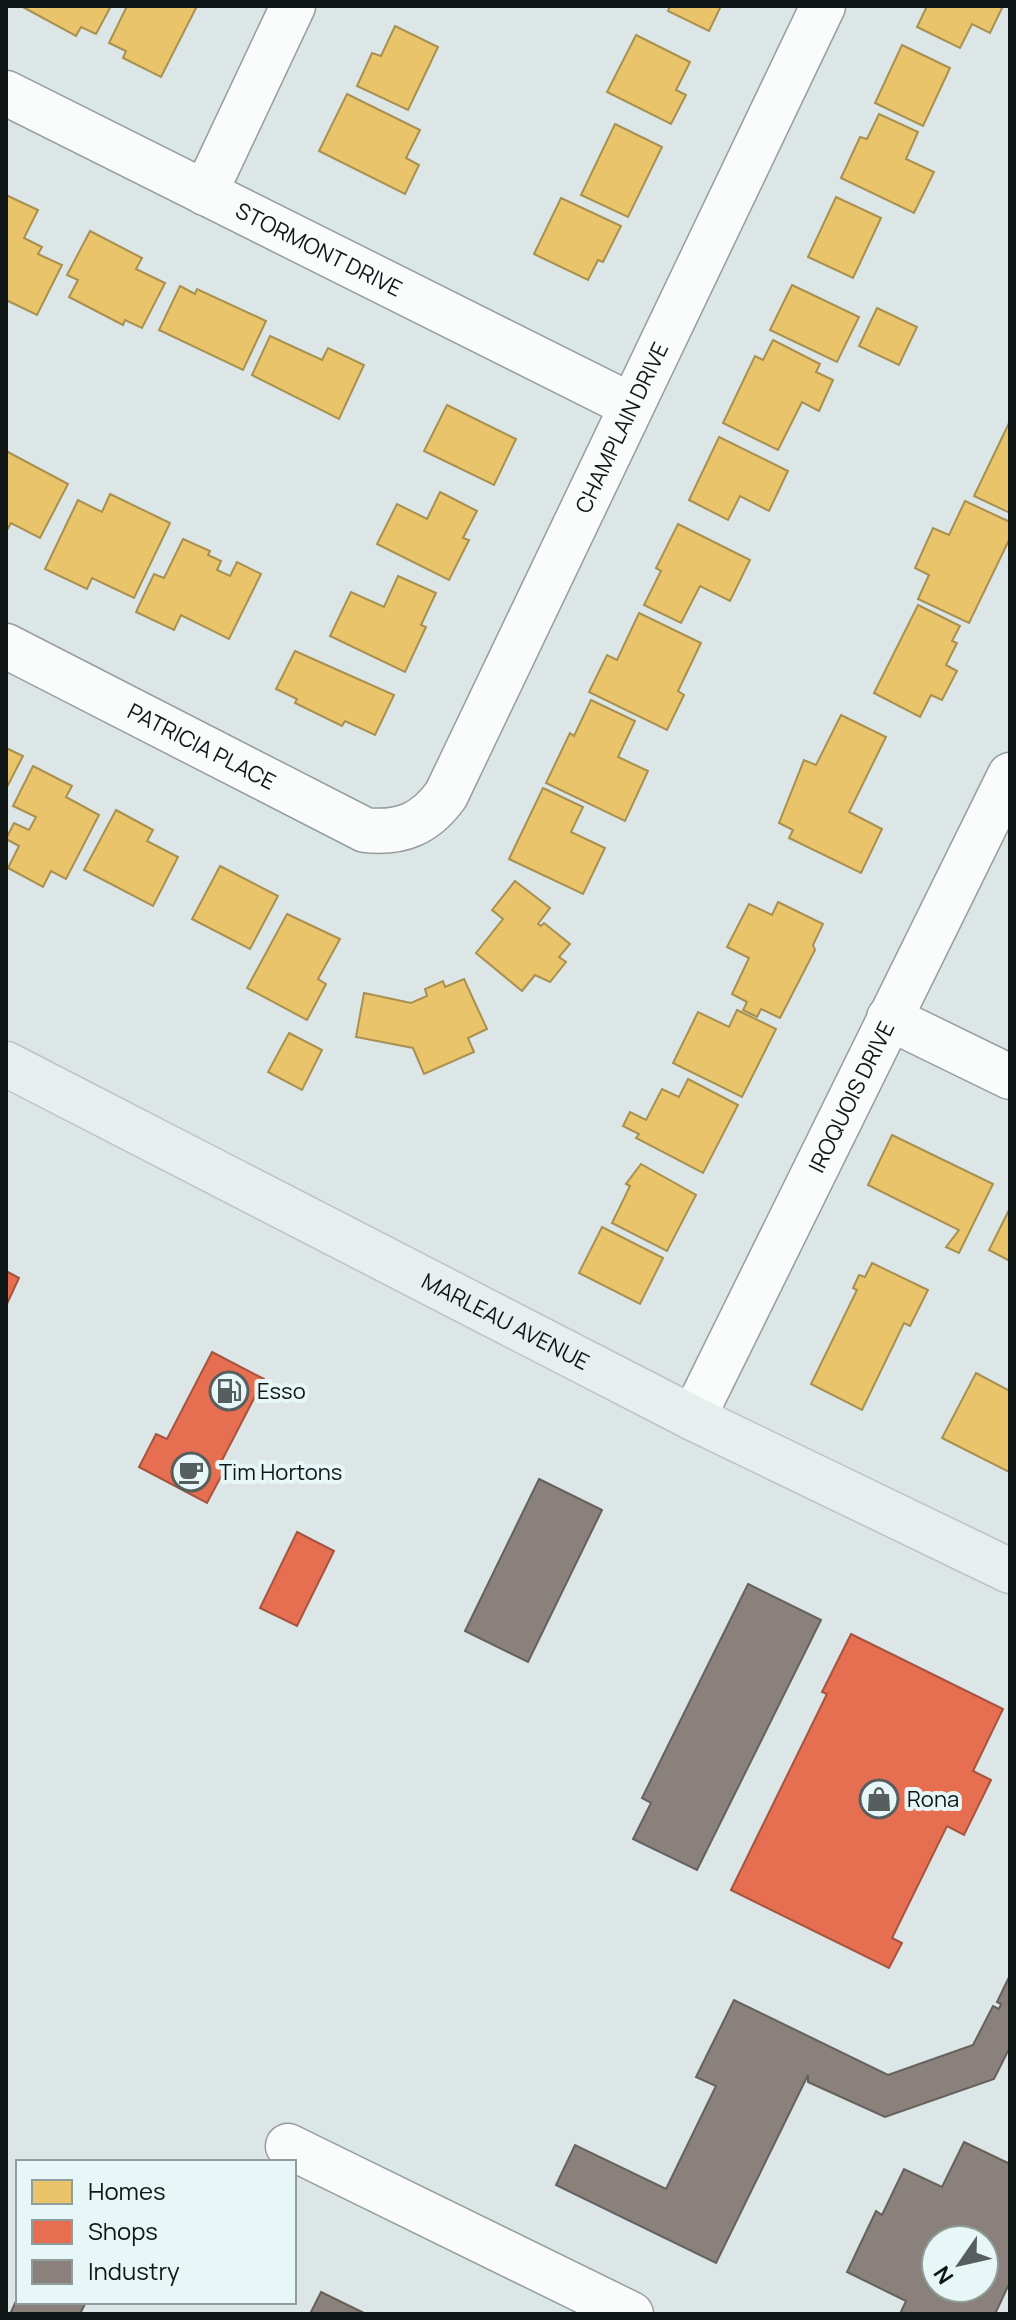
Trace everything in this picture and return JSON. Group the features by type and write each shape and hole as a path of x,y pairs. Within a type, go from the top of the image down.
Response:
{"main road":[{"name":"MARLEAU AVENUE","path":"6,1064 693,1418 1010,1571"}],"street":[{"path":"205,193 293,6"},
{"name":"CHAMPLAIN DRIVE","path":"401,830 435,811 446,795 823,6"},
{"name":"STORMONT DRIVE","path":"6,93 630,405"},
{"name":"PATRICIA PLACE","path":"6,646 365,830 401,830"},
{"name":"IROQUOIS DRIVE","path":"693,1418 1010,775"},
{"path":"889,1018 1010,1077"},
{"path":"288,2146 631,2314"}],"building: Homes":[{"path":"21,6 111,6 96,34 81,27 76,36"},
{"path":"127,6 197,6 161,77 123,58 126,51 109,43"},
{"path":"670,6 721,6 709,31 668,11"},
{"path":"927,6 1003,6 990,33 972,24 960,48 917,27"},
{"path":"395,26 438,47 408,110 357,86 372,53 381,56"},
{"path":"636,35 690,62 676,90 686,95 671,124 607,92"},
{"path":"902,45 950,68 923,126 875,103"},
{"path":"347,94 420,130 406,158 419,165 405,194 319,151"},
{"path":"879,114 918,132 906,159 934,172 914,213 841,178 860,137 867,139"},
{"path":"615,124 662,147 628,217 581,195"},
{"path":"6,195 38,210 24,238 42,247 38,254 62,265 37,315 6,300"},
{"path":"836,197 881,218 853,278 808,257"},
{"path":"561,198 621,226 603,262 598,260 588,280 534,254"},
{"path":"90,231 142,258 136,269 165,283 142,328 125,320 123,325 69,297 78,280 67,275"},
{"path":"792,285 859,317 837,362 770,330"},
{"path":"180,286 195,294 197,289 266,321 243,370 159,330"},
{"path":"877,308 917,327 899,365 859,346"},
{"path":"270,336 322,360 328,348 364,365 339,419 252,375"},
{"path":"773,340 820,364 816,372 833,380 819,411 802,402 778,450 723,423 755,356 763,360"},
{"path":"447,405 516,439 494,485 424,451"},
{"path":"1010,421 1010,513 974,496"},
{"path":"719,437 788,471 769,511 740,496 728,520 689,500"},
{"path":"6,451 68,484 40,538 11,523 6,532"},
{"path":"440,492 477,511 463,538 469,540 449,580 377,544 397,504 427,519"},
{"path":"110,494 170,523 134,598 92,578 87,589 45,569 78,500 102,512"},
{"path":"965,501 1010,522 1010,538 969,623 918,599 929,575 915,568 933,528 949,535"},
{"path":"678,524 750,560 730,601 700,586 681,623 644,605 661,571 656,568"},
{"path":"183,539 210,551 208,555 221,561 217,570 230,576 237,562 261,574 229,639 181,615 174,630 136,612 154,574 164,578"},
{"path":"398,576 436,593 421,625 426,627 405,672 330,636 351,592 384,607"},
{"path":"918,605 960,626 952,641 957,643 946,665 957,671 942,700 931,695 920,717 874,693"},
{"path":"639,613 701,643 678,691 684,695 667,730 589,692 607,655 617,660"},
{"path":"295,651 394,695 375,735 345,721 342,726 295,703 297,699 276,689"},
{"path":"591,700 635,721 618,757 648,771 625,821 546,783 570,733 574,736"},
{"path":"841,715 886,737 849,812 882,829 861,873 789,838 793,830 779,823 804,760 816,765"},
{"path":"6,748 23,756 6,789"},
{"path":"33,766 72,786 66,797 99,815 66,879 51,871 43,887 8,868 19,846 6,839 14,823 29,830 36,817 13,806"},
{"path":"543,788 583,807 571,832 605,848 583,894 509,859"},
{"path":"116,810 153,830 147,841 178,857 153,906 84,870"},
{"path":"220,866 278,896 250,949 192,919"},
{"path":"515,881 550,908 538,924 541,926 544,923 570,944 559,957 566,962 550,982 535,975 522,991 476,953 503,919 492,910"},
{"path":"778,902 823,924 813,945 815,950 780,1018 761,1009 757,1017 743,1010 747,1002 732,994 749,958 727,947 749,904 772,915"},
{"path":"287,914 340,939 318,979 326,984 307,1020 247,988"},
{"path":"464,979 487,1029 468,1038 474,1052 424,1074 413,1048 356,1037 364,993 411,1003 427,996 425,989 443,981 445,987"},
{"path":"737,1010 776,1029 742,1097 673,1063 698,1012 729,1027"},
{"path":"289,1033 322,1050 302,1090 268,1072"},
{"path":"688,1079 738,1105 703,1173 636,1138 639,1134 623,1126 630,1112 646,1120 662,1089 679,1097"},
{"path":"892,1135 993,1184 959,1253 946,1247 959,1230 868,1185"},
{"path":"641,1164 696,1195 667,1251 612,1223 630,1186 626,1184"},
{"path":"1010,1208 1010,1261 989,1250"},
{"path":"602,1227 663,1258 640,1304 579,1273"},
{"path":"872,1263 928,1290 910,1326 904,1323 862,1410 811,1384 857,1290 853,1288 859,1275 865,1277"},
{"path":"976,1373 1010,1391 1009,1472 942,1438"}],"building: Shops":[{"path":"6,1271 19,1278 6,1306"},
{"path":"212,1352 264,1379 219,1466 225,1469 207,1503 139,1467 156,1434 167,1439"},
{"path":"297,1532 334,1551 297,1626 260,1608"},
{"path":"851,1634 1003,1709 973,1771 991,1780 964,1835 947,1826 892,1938 902,1943 889,1968 731,1890 827,1694 822,1692"}],"building: Industry":[{"path":"539,1479 602,1510 528,1662 465,1631"},
{"path":"748,1584 821,1620 697,1870 633,1839 651,1803 642,1798"},
{"path":"1010,1975 1010,2047 994,2079 885,2117 808,2082 808,2075 716,2263 556,2185 575,2145 666,2189 716,2086 696,2077 734,2000 888,2075 973,2045 993,2006 999,2009 1001,2004 997,2002"},
{"path":"964,2142 1010,2164 1010,2282 1000,2303 1000,2224 920,2224 920,2304 1000,2304 995,2314 900,2314 906,2301 847,2272 876,2211 882,2215 904,2169 942,2187"},
{"path":"321,2292 366,2314 310,2314"},
{"path":"16,2301 16,2304 85,2304 80,2314 10,2314"}],"place":[{"name":"Esso","path":"229,1391"},
{"name":"Tim Hortons","path":"191,1472"},
{"name":"Rona","path":"879,1799"}]}
